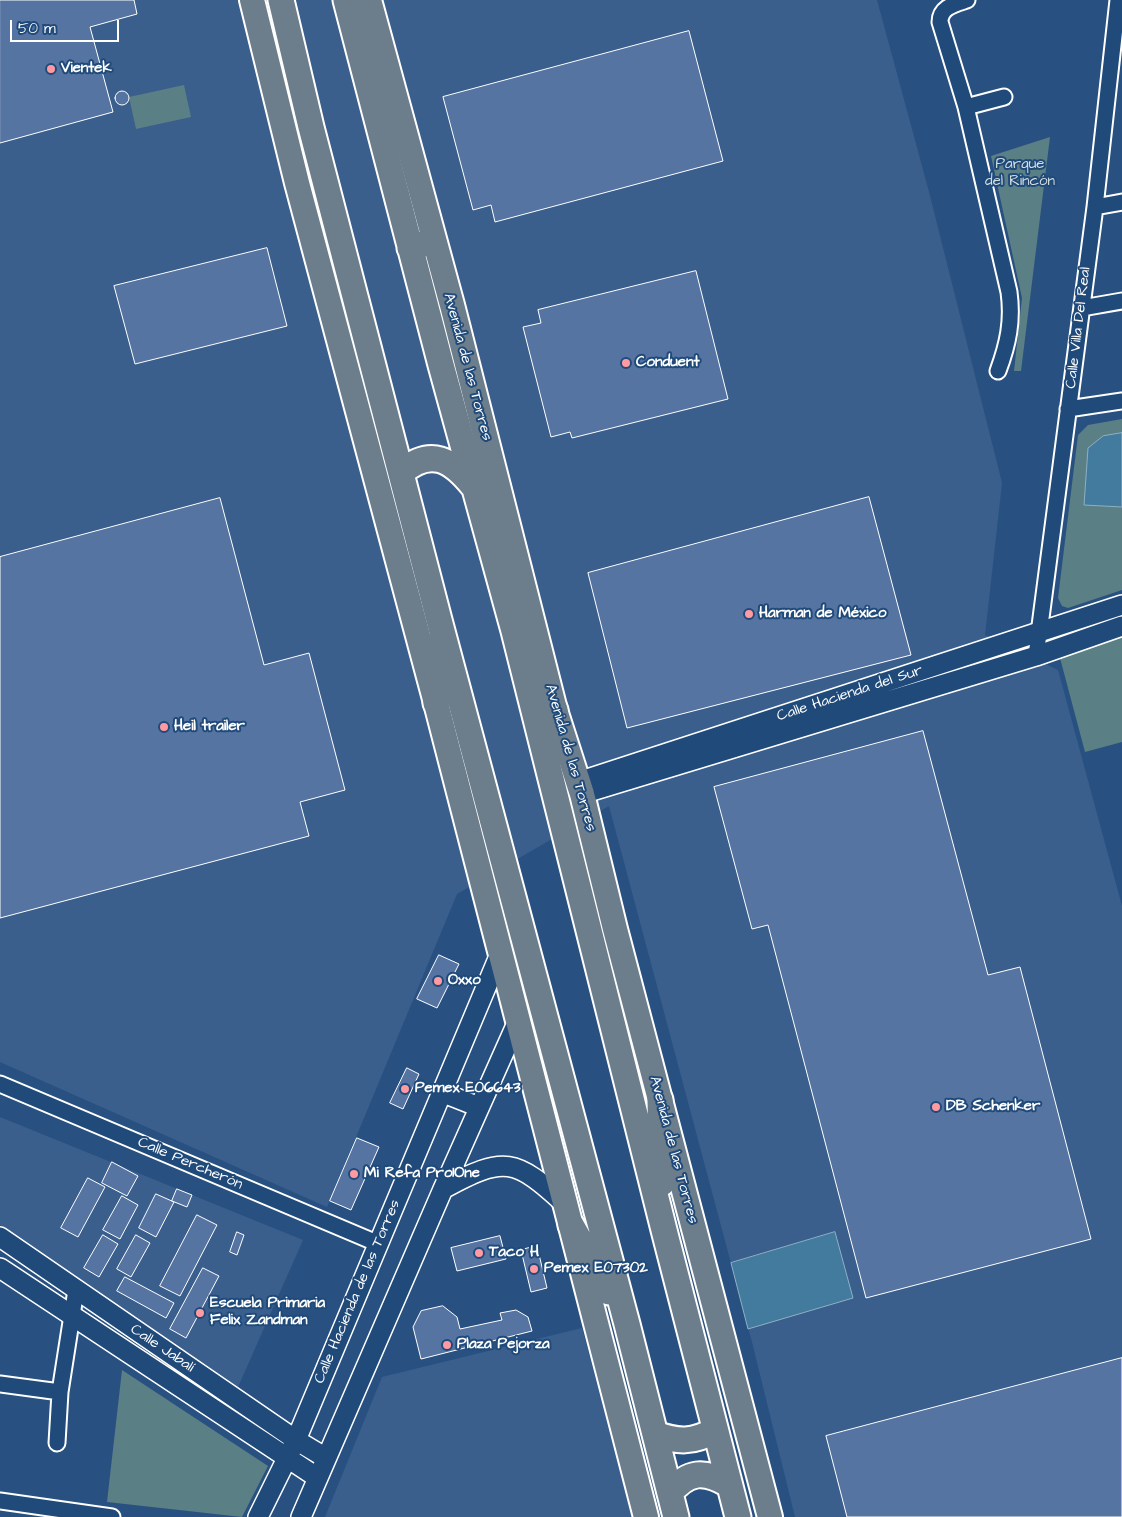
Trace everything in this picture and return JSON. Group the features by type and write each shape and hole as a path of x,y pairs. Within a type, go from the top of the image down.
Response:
{"highway":[{"path":"265,0 311,128"},
{"path":"281,0 311,128 439,620 627,1324 676,1517"},
{"name":"Avenida de las Torres","path":"346,0 365,70 422,244 475,488 514,631 728,1484 738,1517"},
{"path":"357,0 365,70"},
{"path":"402,472 421,460 442,460 461,471 475,488"},
{"path":"436,703 439,620"},
{"path":"514,631 555,710"},
{"path":"660,1100 664,1230"},
{"path":"569,1215 627,1324"},
{"path":"655,1434 671,1439 689,1441 715,1430"},
{"path":"670,1493 684,1479 701,1474 718,1478 728,1484"}],"main road":[{"path":"252,0 300,193 436,703 517,1023 569,1215 646,1517"},
{"name":"Avenida de las Torres","path":"369,0 422,244 479,410 555,710 580,788 770,1517"}],"street":[{"path":"967,0 949,6 943,12 940,22 966,107 1009,292 1012,315 1005,352 998,371"},
{"name":"Calle Villa Del Real","path":"1036,656 1095,207 1115,95 1118,0"},
{"path":"966,107 1004,97"},
{"path":"1095,207 1122,202"},
{"path":"1082,308 1122,302"},
{"path":"1068,409 1122,401"},
{"name":"Calle Hacienda del Sur","path":"580,788 1122,605"},
{"name":"Calle Hacienda del Sur","path":"580,788 1036,656 1122,626"},
{"name":"Calle Hacienda de las Torres","path":"258,1517 296,1440 500,954"},
{"path":"301,1517 443,1188 517,1023"},
{"name":"Calle Percherón","path":"0,1084 379,1244"},
{"path":"441,1092 479,1108"},
{"path":"443,1188 472,1173 492,1167 508,1166 523,1170 539,1180 569,1215"},
{"name":"Calle Jabalí","path":"0,1237 296,1440 326,1458"},
{"name":"Calle Jabalí","path":"0,1268 286,1459 318,1478"},
{"path":"57,1444 60,1392 76,1290"},
{"path":"0,1384 60,1392"},
{"path":"0,1502 84,1515 112,1517"}],"shaded area":[{"path":"0,0 877,0 929,192 1002,483 985,635 1058,670 1122,906 1122,1517 795,1517 752,1342 609,806 457,894 327,1207 0,1062"},
{"path":"1122,433 1122,507 1084,505 1088,448 1103,436"},
{"name":"Escuela Primaria Felix Zandman","path":"0,1117 303,1240 238,1387 0,1225"},
{"path":"835,1232 853,1298 748,1329 731,1263"},
{"path":"582,1328 632,1517 325,1517 382,1377"}],"green space":[{"path":"184,85 191,117 136,129 129,97"},
{"name":"Parque del Rincón","path":"1050,137 1021,371 1014,371 1022,298 991,156"},
{"path":"1122,419 1122,590 1068,608 1062,606 1058,598 1078,435 1088,425"},
{"path":"1122,637 1122,742 1085,752 1060,658"},
{"path":"122,1370 268,1466 242,1517 107,1502"}],"building":[{"name":"Vientek","path":"0,0 134,0 137,14 90,27 113,112 0,143"},
{"path":"689,31 723,161 495,222 491,205 473,210 443,97"},
{"path":"119,91 125,91 129,98 125,105 119,105 115,101 115,95"},
{"path":"267,248 287,326 135,364 114,286"},
{"name":"Conduent","path":"696,271 728,399 572,438 570,432 551,437 523,327 541,323 538,310"},
{"name":"Harman de México","path":"869,497 911,655 627,728 588,573"},
{"name":"Heil trailer","path":"220,498 264,665 309,653 345,790 300,802 309,836 0,918 0,557"},
{"name":"DB Schenker","path":"923,731 988,975 1020,967 1091,1239 866,1298 768,925 752,929 714,787"},
{"name":"Oxxo","path":"439,955 459,964 437,1008 417,999"},
{"name":"Pemex E06643","path":"407,1068 419,1074 403,1109 390,1103"},
{"name":"Mi Refa Pro1One","path":"357,1138 379,1147 351,1210 330,1201"},
{"path":"112,1162 138,1176 127,1196 102,1183"},
{"path":"88,1178 105,1187 78,1237 61,1228"},
{"path":"177,1189 192,1195 187,1207 172,1201"},
{"path":"156,1194 174,1202 156,1237 139,1228"},
{"path":"122,1196 138,1205 120,1239 103,1230"},
{"path":"197,1215 217,1225 180,1296 160,1286"},
{"path":"237,1232 244,1235 237,1255 230,1252"},
{"path":"103,1235 118,1244 99,1277 84,1268"},
{"path":"136,1235 150,1243 131,1277 117,1269"},
{"name":"Taco H","path":"500,1236 506,1259 457,1271 451,1248"},
{"name":"Pemex E07302","path":"537,1246 547,1288 531,1292 521,1250"},
{"path":"203,1268 219,1276 186,1338 170,1329"},
{"path":"125,1277 174,1303 166,1318 117,1291"},
{"name":"Plaza Pejorza","path":"443,1306 457,1317 460,1329 502,1320 500,1313 516,1310 528,1317 532,1331 421,1359 413,1327 421,1311"},
{"path":"1122,1358 1122,1517 847,1517 826,1436"}],"place":[{"name":"Vientek","path":"51,69"},
{"name":"Conduent","path":"626,363"},
{"name":"Harman de México","path":"749,614"},
{"name":"Heil trailer","path":"164,727"},
{"name":"Oxxo","path":"438,981"},
{"name":"Pemex E06643","path":"405,1089"},
{"name":"DB Schenker","path":"936,1107"},
{"name":"Mi Refa Pro1One","path":"354,1174"},
{"name":"Taco H","path":"479,1253"},
{"name":"Pemex E07302","path":"534,1269"},
{"name":"Escuela Primaria Felix Zandman","path":"200,1313"},
{"name":"Plaza Pejorza","path":"447,1345"}]}
